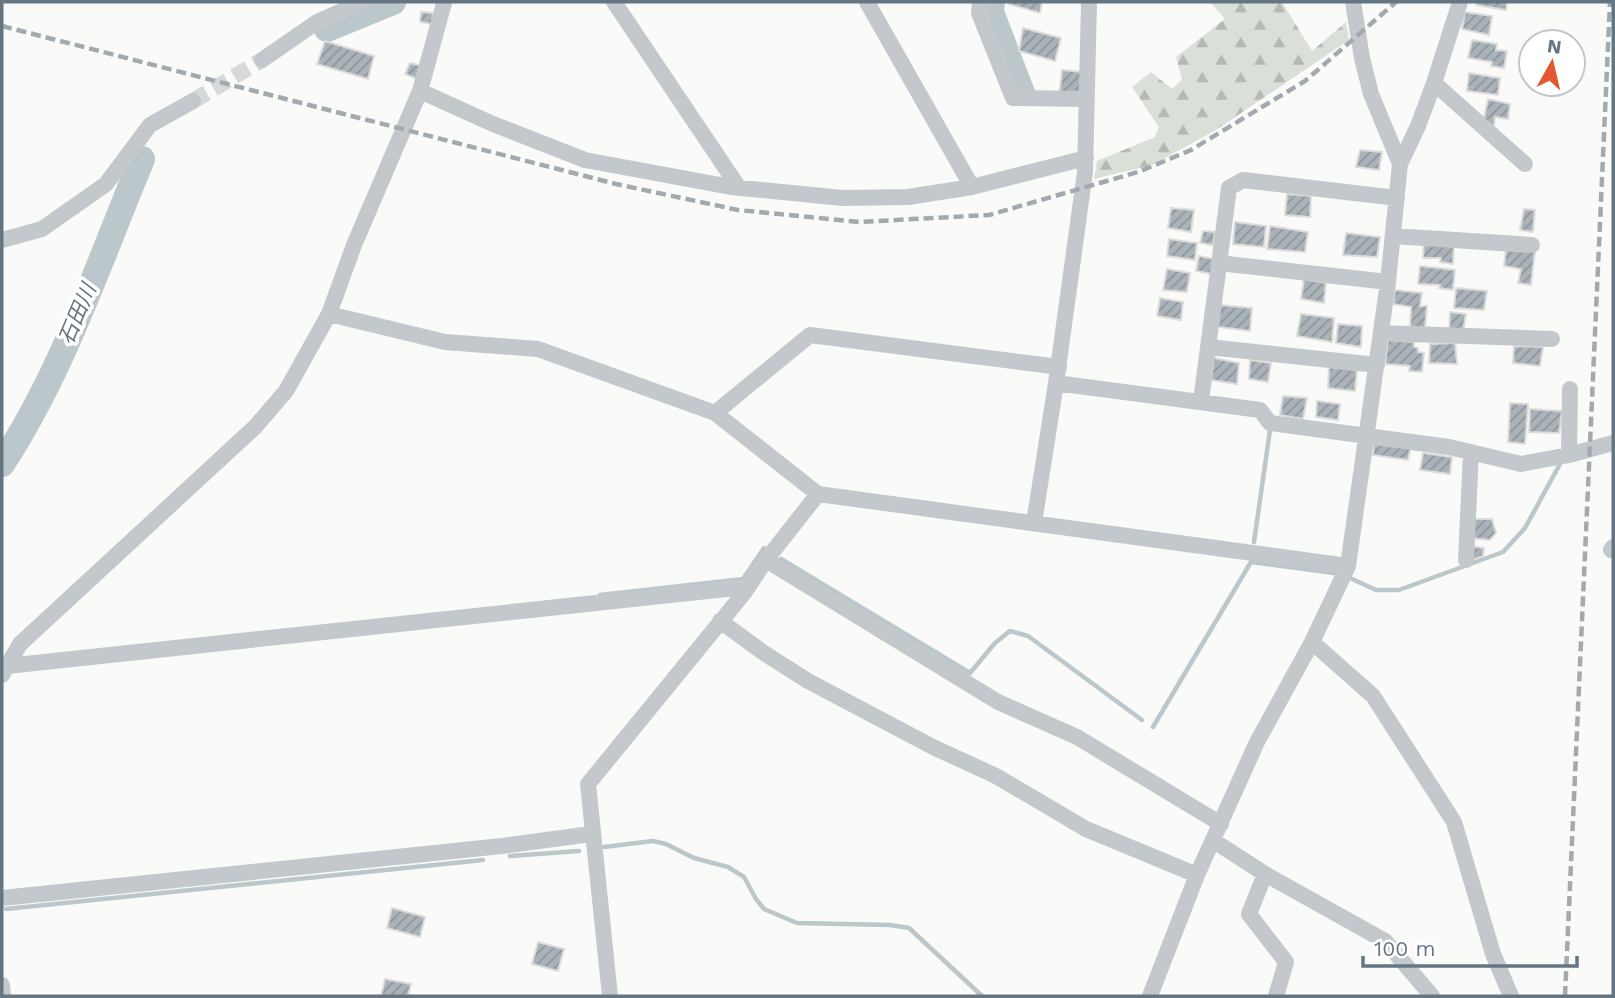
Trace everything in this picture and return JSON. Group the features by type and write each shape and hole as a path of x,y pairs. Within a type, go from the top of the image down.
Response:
{"street":[{"path":"262,60 317,22 362,2"},
{"path":"4,670 20,644 255,427 286,391 328,314 354,245 420,91 444,2"},
{"path":"614,2 739,188"},
{"path":"867,2 972,187"},
{"path":"980,2 979,12 1013,99 1087,99"},
{"path":"1034,523 1086,165 1089,2"},
{"path":"1150,996 1197,875 1257,742 1312,642 1348,565 1388,282 1400,164 1434,83 1460,2"},
{"path":"1353,5 1371,94 1400,164"},
{"path":"1434,83 1525,164"},
{"path":"420,91 493,124 585,160 739,188 856,198 908,197 1086,165"},
{"path":"2,240 42,229 106,184 150,125 193,101"},
{"path":"1201,401 1229,188 1243,180 1397,198"},
{"path":"1393,236 1532,244"},
{"path":"1219,263 1388,282"},
{"path":"328,314 445,342 538,349 715,412 818,494 1348,565"},
{"path":"1381,333 1552,340"},
{"path":"715,412 810,335 1260,410 1270,423 1449,447 1521,464 1613,443"},
{"path":"1208,348 1377,365"},
{"path":"1569,455 1570,390"},
{"path":"1466,560 1471,452"},
{"path":"610,996 591,834 588,784 744,593 766,560 818,494"},
{"path":"766,560 998,702 1077,737 1222,824"},
{"path":"4,670 736,589 744,593"},
{"path":"720,621 808,681 933,747 996,776 1086,830 1197,875"},
{"path":"1312,642 1373,696 1454,822 1493,954 1511,996"},
{"path":"2,898 477,849 591,834"},
{"path":"1214,841 1265,874 1385,941 1432,996"},
{"path":"1265,874 1249,914 1286,962 1276,996"},
{"path":"2,985 3,996"}],"green space":[{"path":"1210,2 1282,2 1312,51 1346,22 1349,40 1216,130 1152,165 1094,179 1097,161 1155,137 1159,127 1132,87 1151,72 1172,89 1182,79 1176,57 1225,19"}],"building":[{"path":"1042,2 1040,13 1009,4"},
{"path":"1477,2 1507,2 1506,10 1476,5"},
{"path":"421,12 433,13 432,24 420,22"},
{"path":"1465,12 1492,16 1489,35 1462,29"},
{"path":"1023,28 1061,38 1055,61 1019,51"},
{"path":"1472,40 1497,44 1496,50 1507,51 1504,68 1491,66 1492,62 1468,58"},
{"path":"325,41 374,56 368,79 317,64"},
{"path":"410,63 422,66 417,79 405,74"},
{"path":"1062,70 1082,72 1080,98 1059,96"},
{"path":"1469,73 1500,78 1498,95 1467,91"},
{"path":"1488,99 1510,104 1508,119 1495,117 1494,126 1483,123"},
{"path":"1360,150 1382,152 1379,170 1356,167"},
{"path":"1287,194 1311,196 1310,217 1285,215"},
{"path":"1171,208 1194,210 1191,232 1168,228"},
{"path":"1524,209 1535,210 1533,232 1520,230"},
{"path":"1235,222 1266,226 1264,247 1233,244"},
{"path":"1270,226 1308,232 1305,252 1267,249"},
{"path":"1203,231 1215,232 1213,245 1200,243"},
{"path":"1346,233 1380,237 1377,257 1343,255"},
{"path":"1169,239 1197,243 1195,260 1167,256"},
{"path":"1424,242 1454,245 1453,264 1440,262 1441,258 1423,258"},
{"path":"1506,248 1535,251 1531,285 1518,283 1521,269 1504,266"},
{"path":"1199,256 1214,259 1212,274 1196,271"},
{"path":"1420,266 1455,270 1453,290 1439,288 1440,285 1418,284"},
{"path":"1167,269 1190,273 1187,292 1163,290"},
{"path":"1304,279 1326,283 1324,303 1301,299"},
{"path":"1456,288 1487,291 1484,310 1454,308"},
{"path":"1395,290 1422,293 1420,306 1427,306 1425,328 1410,327 1411,307 1393,304"},
{"path":"1160,298 1183,302 1181,320 1157,316"},
{"path":"1220,305 1252,308 1250,331 1218,327"},
{"path":"1450,312 1466,314 1463,332 1449,331"},
{"path":"1301,314 1334,318 1332,342 1297,336"},
{"path":"1338,324 1362,326 1361,347 1336,343"},
{"path":"1388,340 1414,342 1418,352 1424,353 1422,372 1409,371 1410,366 1385,364"},
{"path":"1455,343 1457,364 1429,363 1430,344"},
{"path":"1514,346 1543,347 1540,366 1513,363"},
{"path":"1214,358 1239,363 1237,384 1211,380"},
{"path":"1250,360 1271,363 1268,382 1249,379"},
{"path":"1329,367 1357,370 1355,391 1328,388"},
{"path":"1283,396 1307,398 1303,419 1280,415"},
{"path":"1317,401 1340,404 1338,420 1316,417"},
{"path":"1510,403 1528,404 1525,444 1508,442"},
{"path":"1530,409 1562,411 1559,433 1529,432"},
{"path":"1374,441 1411,446 1408,460 1373,455"},
{"path":"1423,453 1452,457 1450,474 1420,470"},
{"path":"1472,519 1492,519 1496,533 1490,540 1471,538"},
{"path":"1469,546 1484,548 1483,556 1469,561"},
{"path":"392,908 425,917 420,937 387,928"},
{"path":"538,942 564,949 558,971 532,964"},
{"path":"385,979 411,984 408,996 381,996"}],"waterway":[{"name":"石田川","path":"327,29 393,2"},
{"path":"992,2 991,12 1022,93"},
{"name":"石田川","path":"2,464 44,392 62,354 142,159"},
{"path":"1254,542 1270,430"},
{"path":"1352,579 1376,590 1399,590 1503,552 1525,528 1560,464"},
{"path":"600,595 743,579 764,548"},
{"path":"781,559 970,673 995,643 1010,631 1028,636 1142,720"},
{"path":"1153,727 1251,562 1334,573"},
{"path":"604,847 653,841 666,844 694,858 728,867 744,877 764,909 797,923 890,925 909,928 982,996"},
{"path":"510,856 579,851"},
{"path":"6,909 483,860"}],"tunnel":[{"path":"193,101 262,60"}],"railway":[{"path":"2,26 616,184 738,210 859,222 989,215 1138,172 1191,150 1305,81 1396,2"},
{"path":"1565,996 1610,2"}]}
